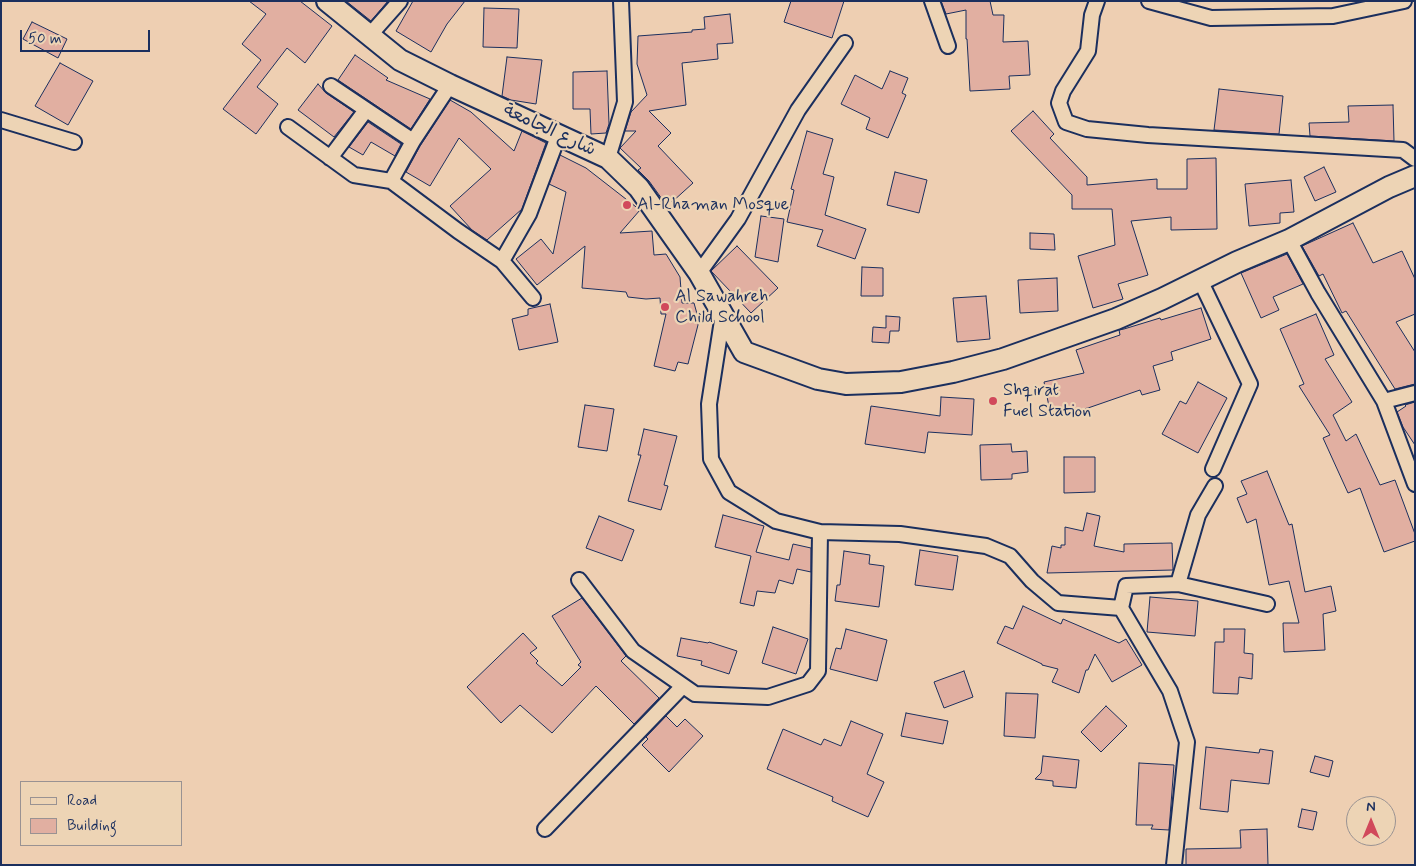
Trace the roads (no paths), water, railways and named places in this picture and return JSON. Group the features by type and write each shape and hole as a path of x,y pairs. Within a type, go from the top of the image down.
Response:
{"main road":[{"name":"شارع الجامعة","path":"327,1 400,60 608,158 640,188 699,273 744,352 818,379 846,384 900,382 953,372 1004,359 1116,319 1162,300 1237,262 1289,240 1389,186 1415,176"}],"street":[{"path":"369,36 400,1"},
{"path":"608,158 625,102 621,1"},
{"path":"932,1 948,46"},
{"path":"1097,1 1092,15 1088,51 1063,90 1059,103 1066,122 1087,130 1403,150 1415,159"},
{"path":"1149,1 1211,18 1333,16 1404,1"},
{"path":"699,273 738,219 798,110 845,43"},
{"path":"391,181 413,141 450,85"},
{"path":"331,86 413,141"},
{"path":"330,158 366,110"},
{"path":"1,120 74,142"},
{"path":"288,127 354,175 391,181 502,261 533,298"},
{"path":"502,261 529,214 560,134"},
{"path":"1289,240 1384,402 1415,484"},
{"path":"1200,280 1250,384 1213,469"},
{"path":"723,314 709,404 711,459 729,492 776,521 820,532 900,534 986,546 1010,556 1032,581 1058,603 1121,608"},
{"path":"1384,402 1415,393"},
{"path":"1178,584 1198,515 1214,486"},
{"path":"579,580 633,651 695,694 768,698 808,684 818,671 820,532"},
{"path":"1174,865 1188,742 1170,691 1121,608 1126,586 1178,584 1268,604"},
{"path":"545,829 683,686"}],"place":[{"name":"Al-Rhaman Mosque","path":"627,205"},
{"name":"Al Sawahreh Child School","path":"665,307"},
{"name":"Shqirat Fuel Station","path":"993,401"}]}
